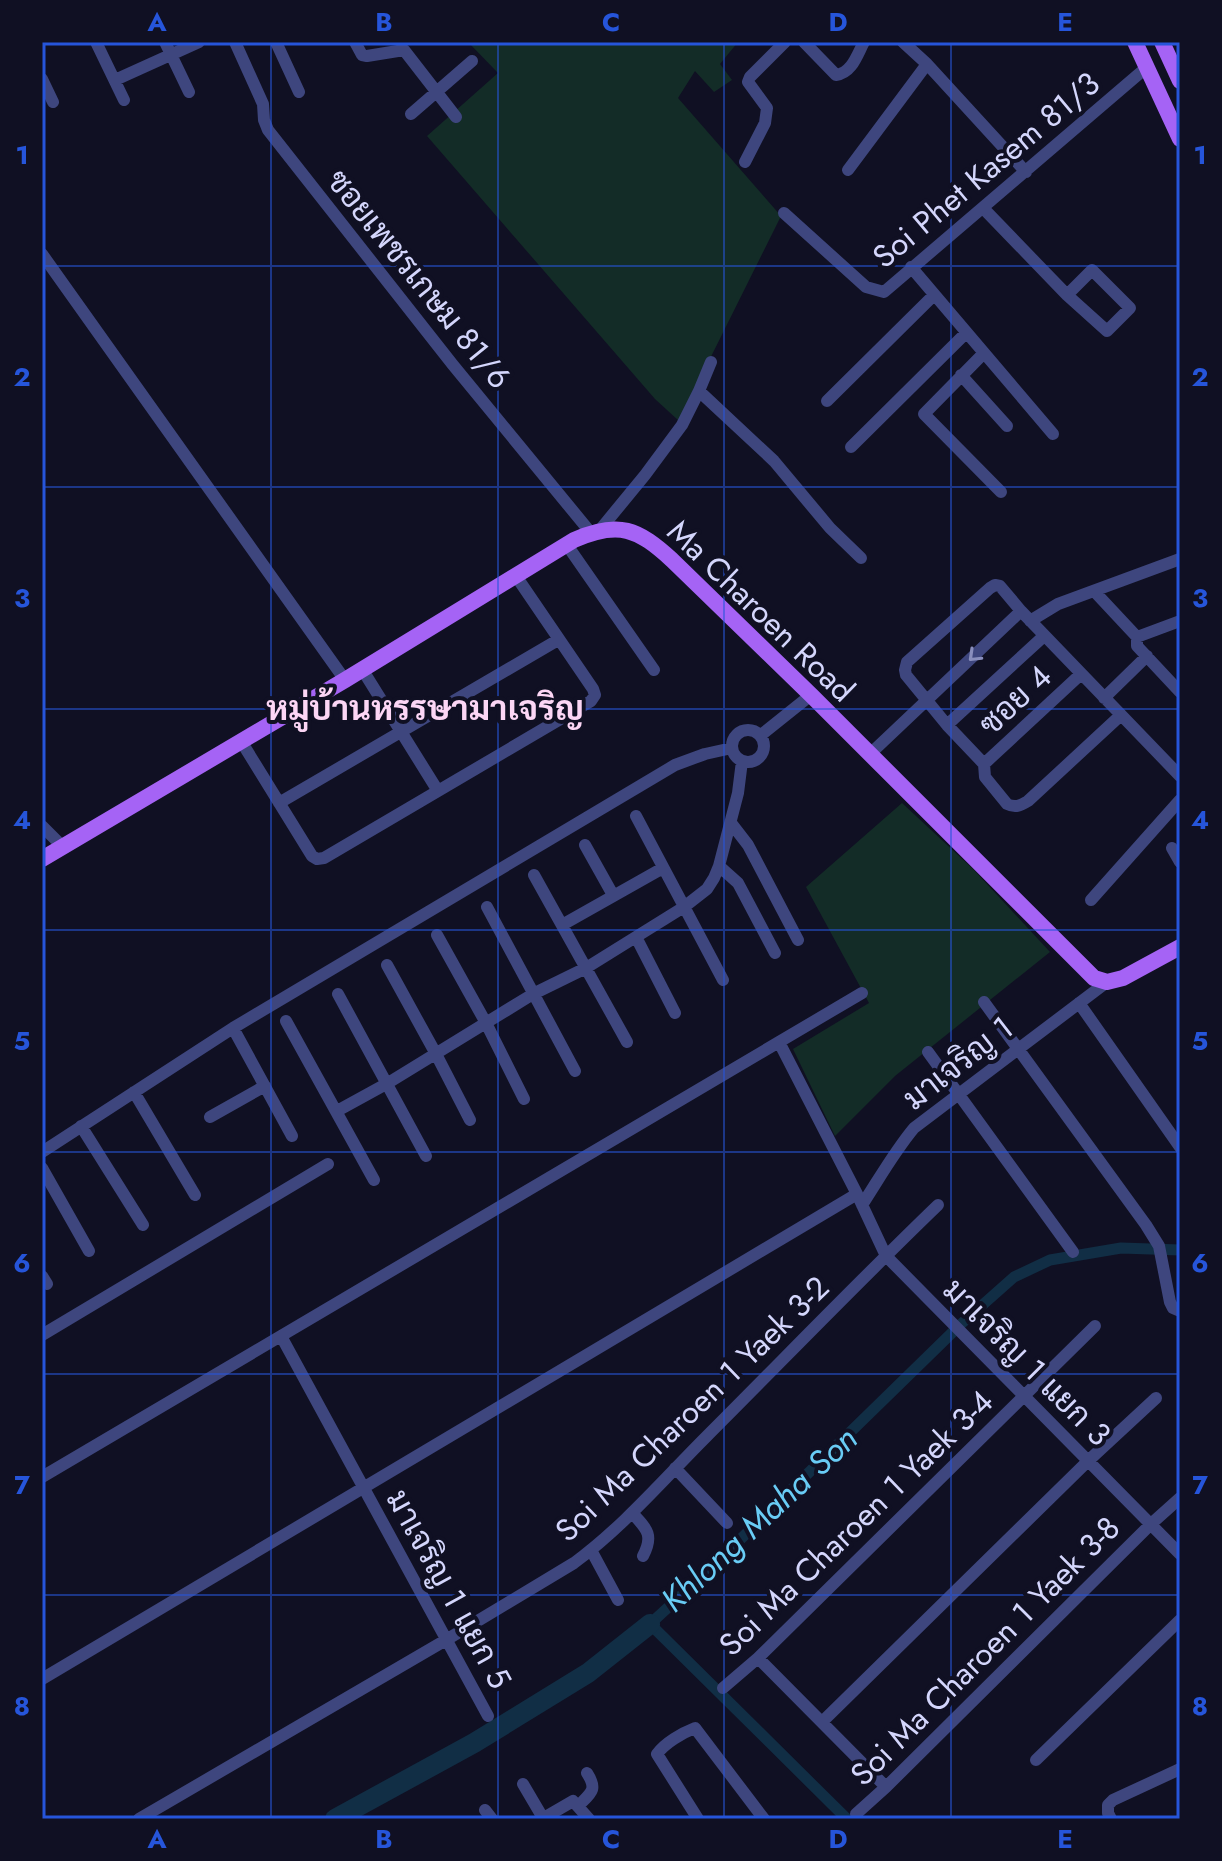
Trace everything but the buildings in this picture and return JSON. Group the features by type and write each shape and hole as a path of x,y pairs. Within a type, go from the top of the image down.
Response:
{"main road":[{"path":"1135,42 1180,139"},
{"path":"1162,42 1180,81"},
{"name":"Ma Charoen Road","path":"42,859 567,545 595,532 623,530 638,533 653,542 811,695 1084,969 1094,978 1107,982"},
{"path":"1107,982 1123,978 1180,947"}],"street":[{"path":"96,42 124,100"},
{"path":"165,42 189,92"},
{"path":"115,80 199,42"},
{"name":"ซอยเพชรเกษม 81/6","path":"235,42 263,104 268,130 444,354 595,532"},
{"path":"276,42 299,92"},
{"path":"355,42 362,55 367,56 404,50 456,117"},
{"path":"745,162 765,123 767,108 748,82 785,42"},
{"path":"804,42 836,75 848,71 864,42"},
{"path":"903,42 1026,172"},
{"path":"411,114 472,61"},
{"path":"848,170 927,64"},
{"name":"Soi Phet Kasem 81/3","path":"784,213 866,287 884,292 1147,67"},
{"path":"42,79 53,102"},
{"path":"983,208 1067,295 1107,331 1130,308 1092,270 1067,295"},
{"path":"42,254 345,680"},
{"path":"911,267 1053,434"},
{"path":"827,401 934,295"},
{"path":"851,447 966,333"},
{"path":"983,354 924,414 1001,492"},
{"path":"595,532 645,475 682,425 711,362"},
{"path":"961,375 1007,426"},
{"path":"699,391 774,461 820,517 861,558"},
{"path":"567,545 654,670"},
{"path":"1030,621 1058,604 1180,559"},
{"path":"241,741 312,856 317,859 332,855 591,701 595,695 593,689 516,576"},
{"path":"1121,715 1028,801 1017,807 1007,804 985,777 984,764 926,701 905,670 907,662 995,585 1000,586 1044,636 1121,715 1180,776"},
{"path":"1094,591 1137,637 1137,646 1180,692"},
{"path":"870,754 1021,611"},
{"path":"1137,637 1180,621"},
{"path":"947,725 1044,636"},
{"path":"279,803 558,640"},
{"path":"1104,698 1147,656"},
{"path":"362,669 438,791"},
{"name":"ซอย 4","path":"984,764 1081,674"},
{"path":"761,735 811,695"},
{"path":"752,730 761,735 765,745 762,756 753,761 737,758 732,748 734,738 742,731 752,730"},
{"path":"42,1152 233,1028 675,765 732,748"},
{"path":"337,1111 533,994 586,968 684,907 707,889 719,866 731,823 742,761"},
{"path":"1091,900 1180,800"},
{"path":"636,816 723,980"},
{"path":"731,823 748,845 798,940"},
{"path":"42,826 63,847"},
{"path":"585,845 613,895"},
{"path":"1172,848 1180,862"},
{"path":"719,866 738,883 775,953"},
{"path":"562,925 663,868"},
{"path":"534,875 627,1042"},
{"path":"487,907 575,1071"},
{"path":"437,935 524,1099"},
{"path":"636,937 675,1013"},
{"path":"387,965 470,1120"},
{"name":"มาเจริญ 1","path":"859,1199 888,1167 914,1128 1107,982"},
{"path":"42,1477 862,993"},
{"path":"338,994 426,1156"},
{"path":"984,1002 1146,1225 1159,1247 1170,1302 1173,1308 1180,1311"},
{"path":"1079,1003 1180,1147"},
{"path":"286,1021 374,1180"},
{"path":"233,1028 292,1136"},
{"name":"มาเจริญ 1 แยก 3","path":"779,1042 886,1256 1180,1554"},
{"path":"928,1052 1073,1252"},
{"path":"210,1117 265,1086"},
{"path":"134,1092 195,1195"},
{"path":"81,1126 143,1225"},
{"path":"42,1335 328,1164"},
{"path":"42,1168 89,1251"},
{"path":"42,1679 364,1487 859,1199"},
{"name":"Soi Ma Charoen 1 Yaek 3-2","path":"139,1819 446,1640 591,1550 632,1513 938,1205"},
{"name":"Soi Ma Charoen 1 Yaek 3-4","path":"723,1688 758,1658 1095,1326"},
{"name":"มาเจริญ 1 แยก 5","path":"281,1336 488,1716"},
{"path":"822,1722 1156,1398"},
{"path":"675,1468 727,1523"},
{"name":"Soi Ma Charoen 1 Yaek 3-8","path":"856,1814 1180,1498"},
{"path":"632,1513 648,1532 643,1556"},
{"path":"591,1550 618,1600"},
{"path":"1036,1760 1180,1620"},
{"path":"758,1658 886,1787"},
{"path":"698,1819 657,1754 661,1748 695,1728 764,1819"},
{"path":"1111,1819 1108,1805 1113,1800 1179,1771"},
{"path":"578,1806 593,1788 587,1773"},
{"path":"523,1784 542,1819 573,1801 589,1819"}],"green space":[{"path":"468,42 738,42 720,64 732,80 714,92 695,71 678,98 781,216 679,421 655,399 427,136 498,73"},
{"path":"902,803 973,869 1050,952 895,1076 835,1136 793,1049 869,1003 806,887"}],"waterway":[{"name":"Khlong Maha Son","path":"847,1819 650,1624 961,1324 1014,1277 1050,1260 1121,1248 1180,1250"},
{"name":"Khlong Maha Son","path":"335,1819 474,1743 588,1673 650,1624"}],"district":[{"name":"หมู่บ้านหรรษามาเจริญ","path":"425,708"}]}
